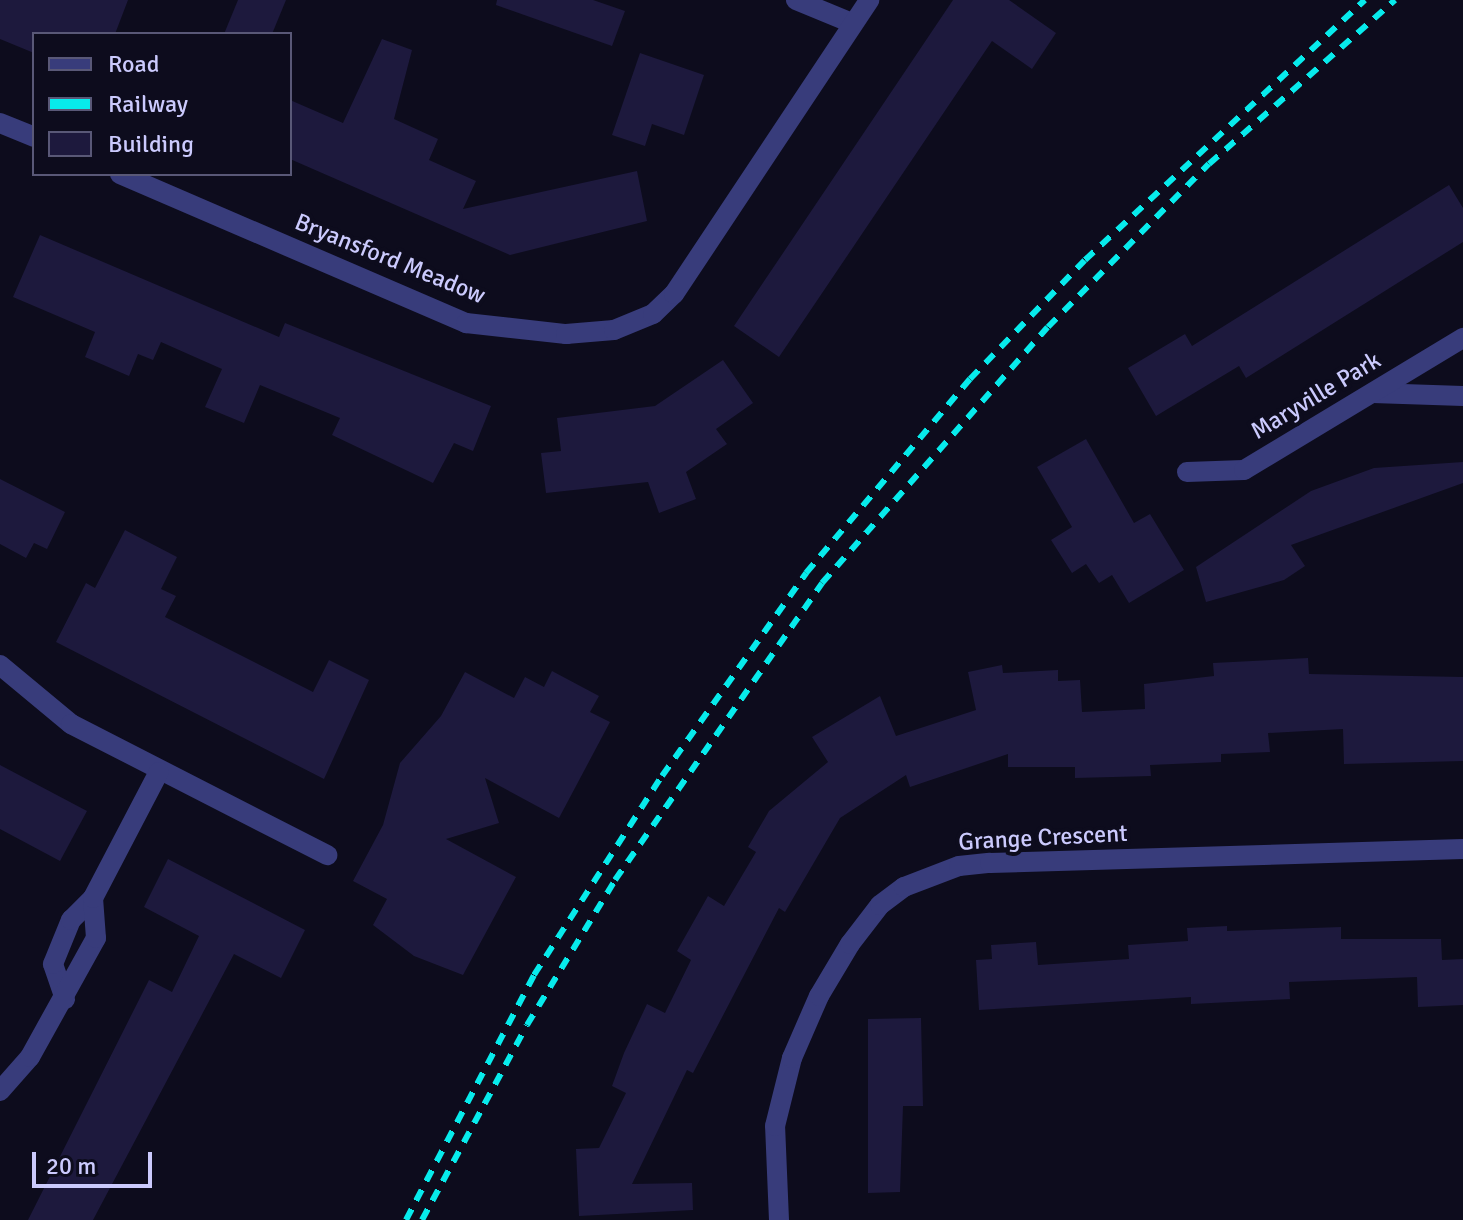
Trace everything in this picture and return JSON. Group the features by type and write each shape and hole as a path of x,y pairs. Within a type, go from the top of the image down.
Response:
{"street":[{"path":"796,0 852,23"},
{"name":"Bryansford Meadow","path":"125,176 466,323 566,334 614,330 653,314 674,294 869,0"},
{"path":"0,123 32,136"},
{"name":"Maryville Park","path":"1187,472 1244,470 1463,338"},
{"path":"1373,393 1463,396"},
{"path":"0,665 71,724 159,772 327,855"},
{"path":"65,999 53,964 71,920 93,898 159,772"},
{"name":"Grange Crescent","path":"779,1220 775,1126 792,1058 819,996 850,944 880,905 904,887 959,866 990,863 1463,849"},
{"path":"0,1091 30,1057 65,999 96,938 93,898"}],"building":[{"path":"0,0 128,0 116,32 32,32 32,52 0,39"},
{"path":"238,0 286,0 273,32 225,32"},
{"path":"497,0 593,0 625,11 612,46 496,5"},
{"path":"953,0 1009,0 1056,33 1032,69 992,41 779,357 734,326"},
{"path":"382,39 412,50 394,119 438,139 429,160 476,181 463,209 637,171 647,221 510,255 292,160 292,101 343,123"},
{"path":"640,53 704,75 684,135 652,124 645,146 612,135"},
{"path":"1449,185 1463,208 1463,242 1246,378 1239,366 1156,416 1128,368 1185,334 1192,346"},
{"path":"40,235 279,337 285,323 491,406 473,451 454,443 433,483 332,435 340,418 260,385 244,423 205,407 222,369 161,342 153,360 138,354 129,376 85,357 95,332 13,297"},
{"path":"723,360 753,403 716,429 727,444 686,472 696,499 659,513 648,482 546,493 541,453 561,451 557,418 655,406"},
{"path":"1086,439 1134,523 1150,514 1184,570 1129,603 1112,575 1099,583 1086,564 1072,573 1051,540 1072,527 1037,467"},
{"path":"1463,462 1463,483 1291,545 1305,566 1284,580 1206,602 1196,567 1311,491 1374,468"},
{"path":"0,479 65,512 47,549 34,543 26,558 0,544"},
{"path":"125,530 177,557 161,589 176,596 165,617 313,692 329,660 369,680 324,779 56,642 86,583 95,588"},
{"path":"1308,658 1309,674 1463,677 1463,761 1344,764 1343,729 1268,733 1270,752 1221,754 1221,762 1150,765 1151,776 1075,778 1075,767 1008,767 1008,754 910,787 906,775 840,818 785,912 779,908 693,1073 687,1070 632,1184 692,1183 693,1210 579,1216 576,1149 599,1148 626,1093 612,1086 624,1053 647,1004 665,1013 691,960 677,951 708,896 724,906 756,852 748,847 769,811 828,762 812,737 880,696 896,736 976,710 968,672 1002,665 1003,673 1058,670 1058,681 1080,680 1082,712 1145,709 1144,684 1214,676 1213,663"},
{"path":"552,671 599,696 590,712 610,722 559,818 485,778 499,823 446,839 516,877 463,975 414,956 373,925 387,899 353,881 383,825 400,763 441,716 465,672 514,698 525,677 544,687"},
{"path":"0,765 87,811 60,861 0,829"},
{"path":"168,859 305,930 281,978 234,954 93,1220 28,1220 149,980 172,992 199,936 144,907"},
{"path":"1227,926 1227,931 1341,927 1341,939 1441,939 1442,960 1463,959 1463,1005 1418,1007 1417,977 1289,982 1290,999 1191,1004 1191,997 979,1010 976,960 992,959 991,945 1036,942 1038,965 1129,959 1128,945 1188,941 1187,928"},
{"path":"921,1018 923,1106 903,1106 900,1192 868,1193 868,1019"}],"railway":[{"path":"406,1220 534,975 662,776 806,573 970,379 1085,260 1365,0"},
{"path":"422,1220 527,1025 615,880 822,583 1048,327 1209,164 1395,0"}]}
